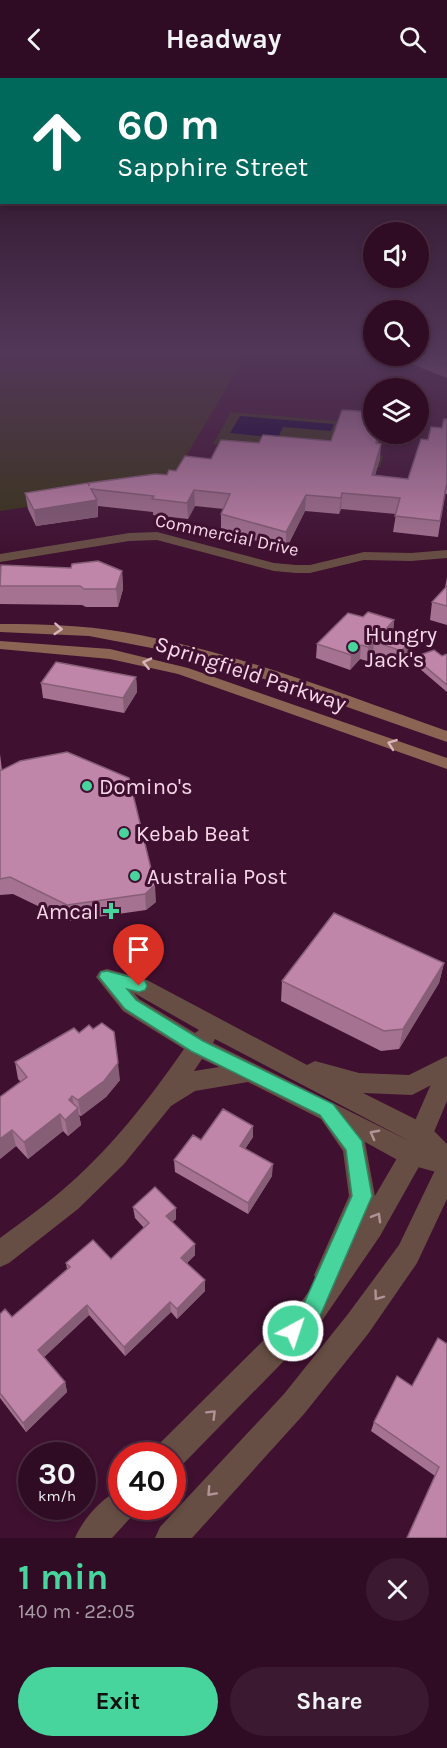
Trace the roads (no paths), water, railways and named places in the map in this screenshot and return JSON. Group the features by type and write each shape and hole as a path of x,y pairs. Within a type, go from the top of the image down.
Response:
{"main road":[{"name":"Springfield Parkway","path":"0,628 55,628 94,632 175,648 240,665 447,737"},
{"name":"Springfield Parkway","path":"0,645 110,654 183,671 447,764"}],"street":[{"name":"Commercial Drive","path":"0,558 148,536 174,539 274,567 296,569 364,556 411,557 447,554"},
{"path":"416,1144 327,1110 197,1046 131,1005 107,977 139,986 212,1027 282,1061 447,1163"},
{"path":"0,1254 69,1201 115,1156 162,1101 212,1027"},
{"path":"282,1061 359,1083 412,1085 447,1066"},
{"path":"162,1101 190,1082 251,1072"},
{"path":"183,1442 309,1315 371,1227 416,1144 447,1073"},
{"path":"309,1315 362,1196 355,1147 327,1110"},
{"path":"171,1538 294,1404 358,1324 408,1254 447,1172"},
{"path":"91,1538 108,1519"}],"place":[{"name":"Hungry Jack's","path":"353,647"},
{"name":"Domino's","path":"87,786"},
{"name":"Kebab Beat","path":"124,833"},
{"name":"Australia Post","path":"135,876"},
{"name":"Amcal","path":"111,911"}]}
